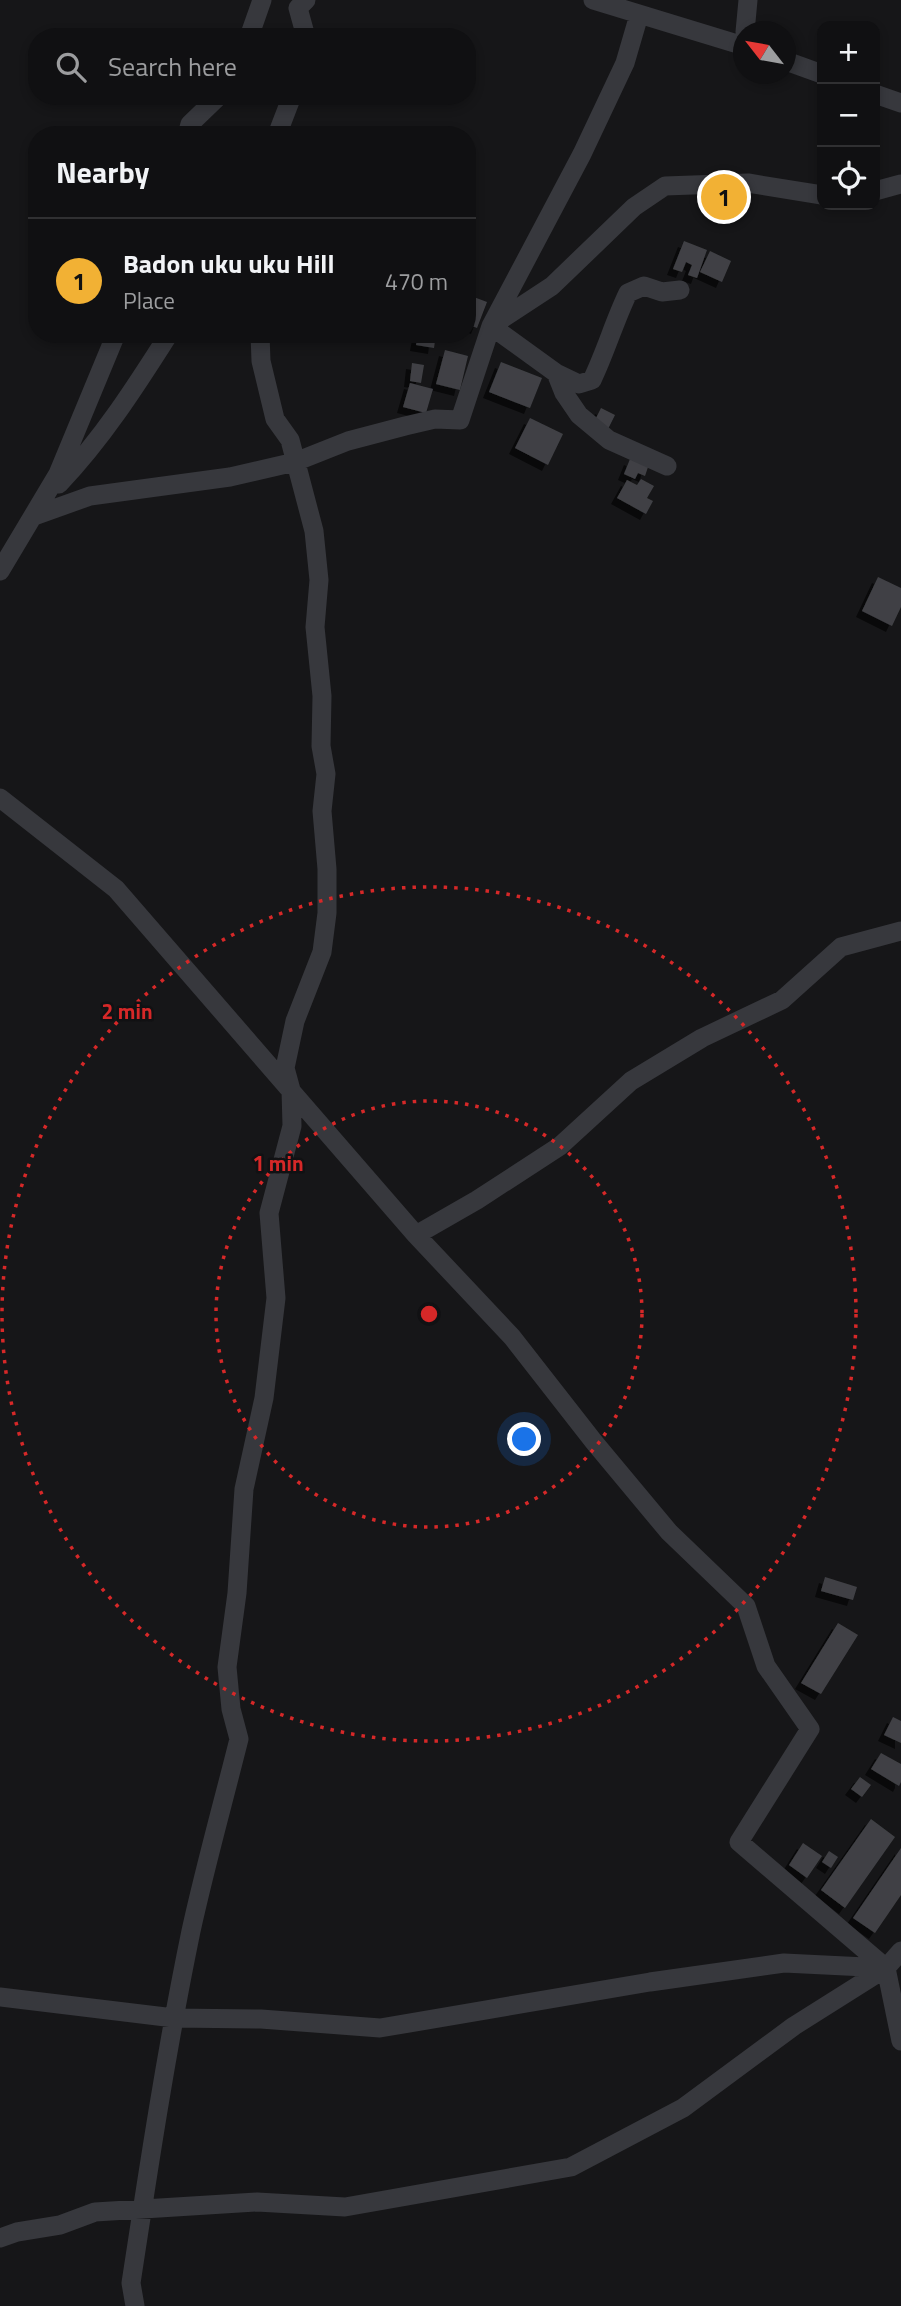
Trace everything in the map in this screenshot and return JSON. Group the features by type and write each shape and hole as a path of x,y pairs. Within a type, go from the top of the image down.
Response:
{"street":[{"path":"252,28 262,0"},
{"path":"304,28 298,8 306,0"},
{"path":"593,0 733,43"},
{"path":"746,21 748,0"},
{"path":"38,509 90,496 230,477 295,462 348,441 405,426 435,419 460,420 491,326 625,64 639,15"},
{"path":"796,65 817,72"},
{"path":"880,95 901,103"},
{"path":"189,126 210,105"},
{"path":"280,126 289,105"},
{"path":"491,326 552,286 634,207 665,186 748,183 817,194"},
{"path":"880,190 901,184"},
{"path":"491,326 556,373 579,384 592,380 607,350 616,317 628,293 644,286 662,292 680,290"},
{"path":"2,567 58,474 112,343"},
{"path":"38,509 80,462 137,385 163,343"},
{"path":"135,2306 131,2283 174,2018 192,1928 239,1740 231,1709 227,1667 237,1593 244,1489 264,1398 276,1298 269,1213 292,1126 291,1090 285,1068 295,1021 322,952 327,913 327,869 322,811 326,774 321,746 322,696 315,627 319,580 314,531 290,440 275,419 261,361 260,343"},
{"path":"556,373 564,393 579,415 609,440 667,466"},
{"path":"0,797 116,889 416,1235 512,1337 669,1532 746,1606 766,1666 810,1729 739,1842 886,1968 901,2041"},
{"path":"416,1235 477,1200 560,1146 631,1082 702,1038 782,1000 841,947 901,931"},
{"path":"0,2238 17,2232 60,2225 95,2212 257,2202 345,2207 571,2167 683,2108 793,2025 886,1968 901,1951"},
{"path":"0,1997 174,2018 261,2019 380,2028 650,1982 784,1963 886,1968"}],"building":[{"path":"684,241 707,250 697,278 688,275 692,265 686,262 682,272 673,269"},
{"path":"710,251 731,261 722,282 700,272"},
{"path":"476,298 487,302 476,328"},
{"path":"416,343 435,343 434,348"},
{"path":"445,350 468,356 460,390 436,384"},
{"path":"501,362 542,378 530,408 489,392"},
{"path":"412,363 424,365 421,383 410,381"},
{"path":"410,383 433,389 426,413 403,407"},
{"path":"601,408 615,415 608,429 594,422"},
{"path":"530,418 563,434 548,465 515,448"},
{"path":"630,459 648,467 645,476 638,473 635,479 624,474"},
{"path":"641,479 654,486 647,498 653,501 646,514 617,498 627,480 637,485"},
{"path":"878,577 901,588 901,607 892,626 862,611"},
{"path":"825,1577 857,1587 853,1600 821,1591"},
{"path":"838,1623 858,1635 821,1694 801,1683"},
{"path":"893,1717 901,1721 901,1743 884,1735"},
{"path":"881,1753 901,1764 899,1786 871,1769"},
{"path":"860,1777 871,1785 862,1797 851,1789"},
{"path":"871,1819 895,1837 845,1908 821,1890"},
{"path":"803,1843 822,1856 807,1878 789,1865"},
{"path":"901,1848 901,1895 875,1933 853,1918"},
{"path":"829,1851 838,1857 831,1868 822,1862"}],"place":[{"name":"Badon uku uku Hill","path":"724,197"}]}
